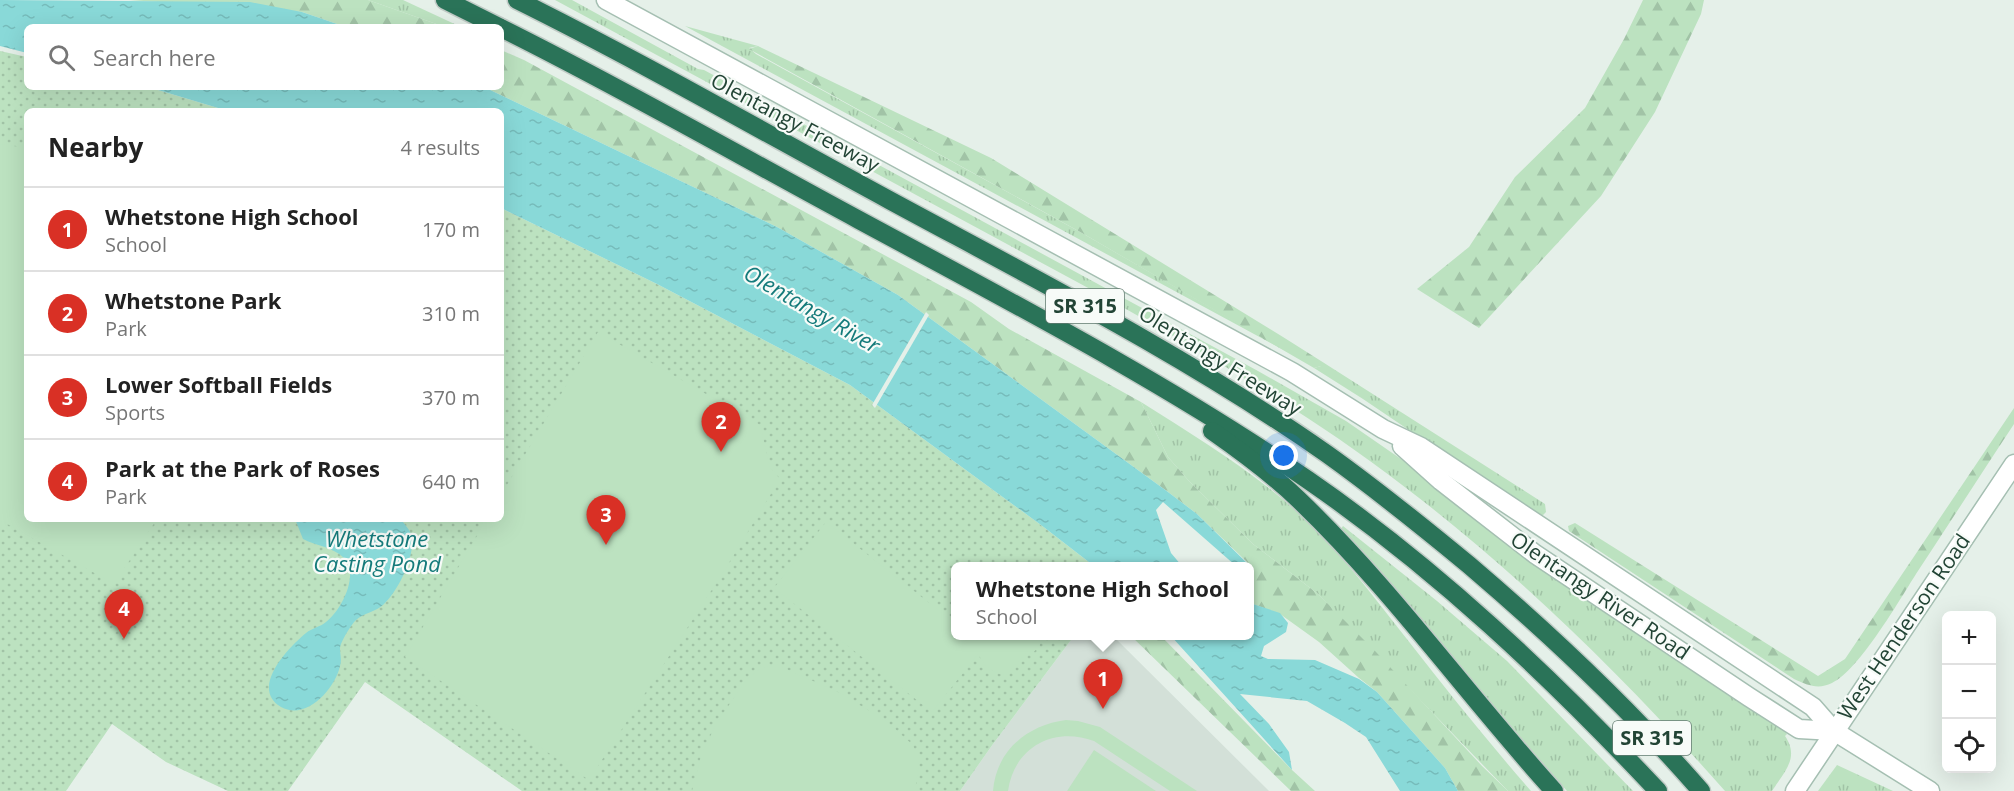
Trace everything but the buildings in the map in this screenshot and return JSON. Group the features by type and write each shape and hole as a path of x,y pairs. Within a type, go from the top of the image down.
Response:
{"highway":[{"name":"SR 315","path":"445,0 494,24"},
{"name":"Olentangy Freeway","path":"517,0 1130,331 1235,394 1328,455 1424,528 1514,604 1603,687 1701,791"},
{"name":"SR 315","path":"504,29 1114,359 1218,421 1309,481 1450,589 1494,627 1581,710 1658,791"},
{"path":"1114,359 1224,439 1298,498 1384,589 1554,791"}],"main road":[{"name":"Olentangy River Road","path":"606,0 1292,372 1383,429 1434,456 1813,708 1834,732 1930,791"},
{"name":"Olentangy River Road","path":"1383,429 1441,481 1535,554 1792,725 1799,729 1834,732"},
{"name":"West Henderson Road","path":"1795,791 2014,464"}],"shaded area":[{"path":"1071,640 1117,640 1269,791 960,791"}],"green space":[{"path":"129,0 368,0 436,24 337,24 302,12"},
{"path":"368,0 403,0 455,24 436,24"},
{"path":"555,0 572,0 698,69 704,70 1346,421 1414,468 1502,541 1781,727 1787,734 1785,736 1791,751 1789,765 1772,791 1725,791 1580,638 1528,590 1421,499 1306,417 1206,355 1103,296"},
{"path":"1643,0 1704,0 1701,14 1655,112 1601,196 1479,328 1417,289 1469,247 1515,177 1585,108"},
{"path":"685,26 758,46 749,48 756,54 1082,233 1293,355"},
{"path":"758,46 991,158 1283,337 1321,361 1321,366 1314,368 1082,233 749,49"},
{"path":"0,51 24,56 24,90 158,90 218,108 24,108 24,522 504,522 504,209 657,284 850,385 1089,562 951,562 951,640 1071,640 960,791 522,791 365,682 288,791 228,791 166,762 112,724 66,791 0,791"},
{"path":"504,51 971,302 1009,329 1141,402 1168,457 1189,481 1253,544 1318,594 1508,791 1458,791 1445,768 1377,692 1319,642 1280,614 1254,604 1254,562 1247,562 1197,514 898,295 777,227 490,90 504,90"},
{"path":"0,144 24,148 24,522 155,522 114,584 0,520"},
{"path":"598,332 760,425 770,467 780,479 724,571 589,780 405,657 485,522 504,522 504,490"},
{"path":"1321,361 1545,504 1546,512 1543,515 1533,514 1314,368 1321,366"},
{"path":"1141,402 1253,476 1314,528 1352,569 1469,718 1531,791 1508,791 1318,594 1253,544 1189,481 1168,457"},
{"path":"2014,408 2014,424 1878,634 1843,676 1827,685 1813,686 1794,679 1569,531 1568,526 1575,523 1818,676 1845,659"},
{"path":"826,522 951,620 951,640 1039,640 1040,645 1032,654 1028,651 1006,675 989,668 978,654 932,712 774,588"},
{"path":"1343,526 1437,601 1507,661 1633,791 1567,791 1340,530"},
{"path":"1135,640 1165,640 1315,791 1291,791"},
{"path":"775,664 840,693 886,721 913,745 919,763 915,791 692,791 702,752 718,721 746,680 761,668"},
{"path":"1066,720 1100,727 1197,791 1170,791 1094,741 1065,736 1038,744 1027,752 1018,763 1008,791 993,791 1000,764 1016,742 1039,728"},
{"path":"1094,750 1156,791 1067,791"},
{"path":"1837,765 1893,791 1818,791"}],"water":[{"path":"0,0 250,2 302,12 337,24 24,24 24,52 0,46"},
{"name":"Olentangy River","path":"158,90 490,90 777,227 898,295 1197,514 1246,562 1231,562 1163,502 1156,510 1171,553 1179,562 1089,562 850,385 657,284 504,209 504,108 218,108"},
{"name":"Whetstone Casting Pond","path":"296,522 403,522 411,534 412,542 405,572 389,598 381,607 354,622 342,641 340,666 326,693 309,706 300,710 291,710 281,707 272,699 269,689 270,679 282,658 299,639 332,617 347,592 350,573 348,565 340,554 303,539"},
{"path":"1254,604 1280,613 1288,623 1286,632 1264,646 1261,656 1268,659 1315,660 1359,679 1377,692 1445,768 1458,791 1400,791 1366,737 1345,723 1307,701 1240,694 1269,724 1289,752 1292,770 1175,640 1254,640"}],"pier":[{"path":"926,312 929,315 875,408 872,405"}],"place":[{"name":"Whetstone Park","path":"721,452"},
{"name":"Lower Softball Fields","path":"606,545"},
{"name":"Park at the Park of Roses","path":"124,639"},
{"name":"Whetstone High School","path":"1103,709"}]}
